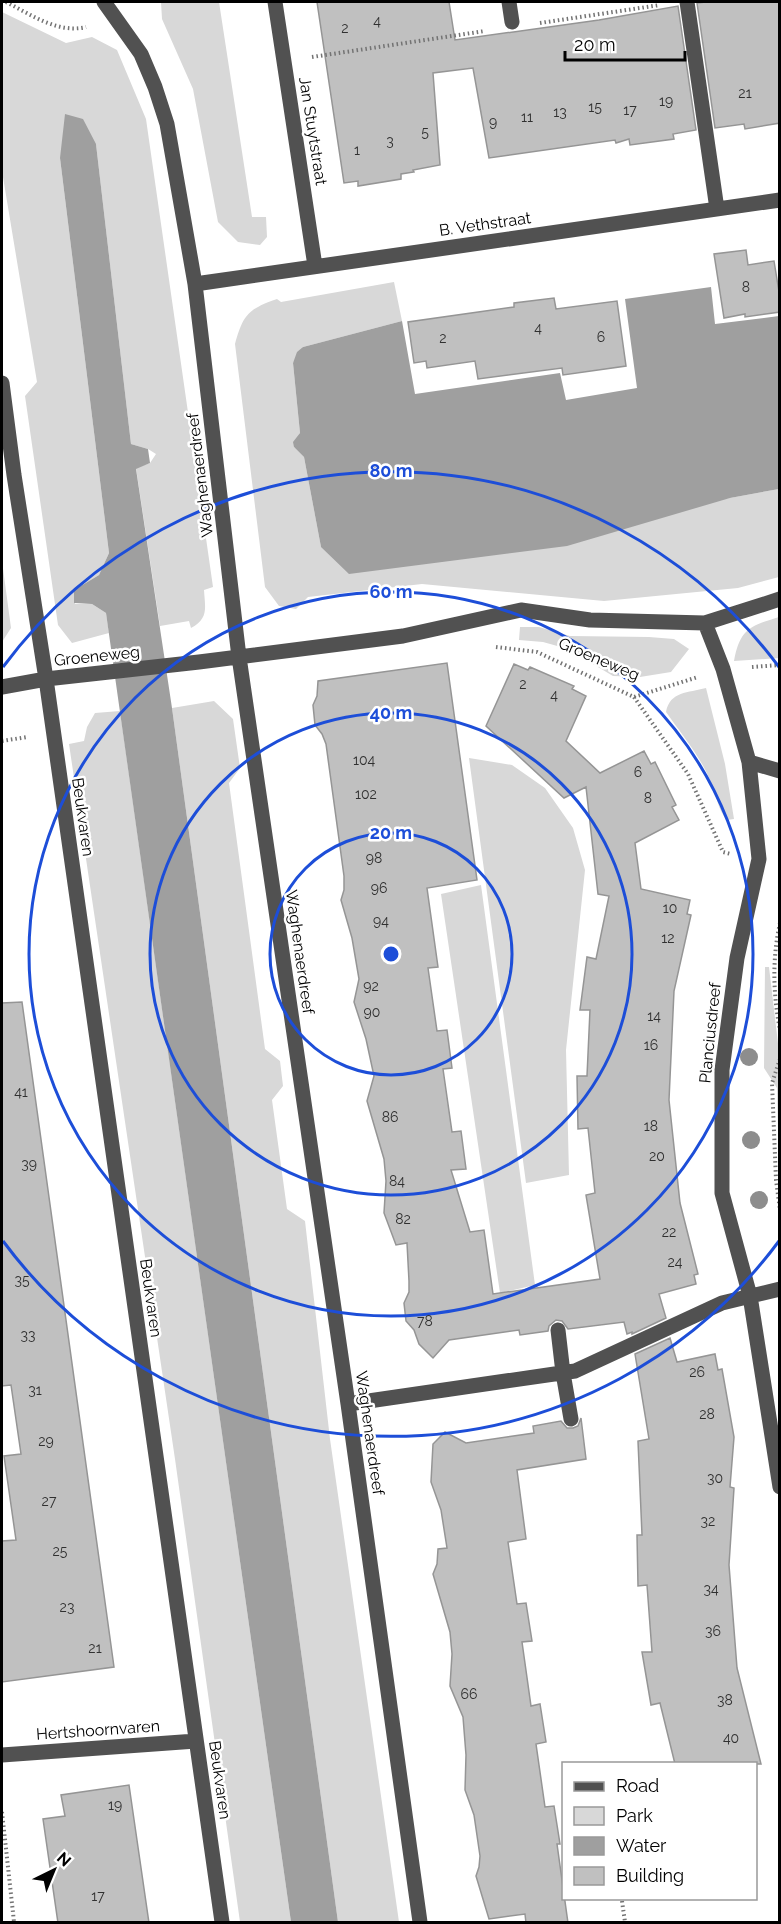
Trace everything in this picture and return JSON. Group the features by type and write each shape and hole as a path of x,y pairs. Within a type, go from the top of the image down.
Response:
{"street":[{"name":"Waghenaerdreef","path":"104,2 141,54 167,124 195,284 239,657 348,1404 420,1923"},
{"name":"Jan Stuytstraat","path":"275,2 315,266"},
{"path":"509,2 512,22"},
{"path":"687,2 717,209"},
{"name":"B. Vethstraat","path":"195,284 780,200"},
{"name":"Groeneweg","path":"2,383 8,476 46,679"},
{"name":"Groeneweg","path":"2,687 46,679 403,636 520,610 590,620 705,623 780,599"},
{"name":"Planciusdreef","path":"705,623 723,669 749,762 759,859 737,958 722,1070 722,1192 750,1296 780,1487"},
{"name":"Beukvaren","path":"46,679 222,1923"},
{"path":"749,762 780,771"},
{"path":"348,1404 576,1371 722,1303 780,1289"},
{"path":"558,1330 562,1372 571,1419"},
{"name":"Hertshoornvaren","path":"2,1755 196,1741"}],"path":[{"path":"6,2 59,27 76,30 115,15"},
{"name":"Groeneweg","path":"492,646 537,652 634,697 723,669 780,665"},
{"path":"634,697 688,774 723,852 759,859"},
{"path":"780,923 774,949 776,1012 780,1030"},
{"path":"780,1059 772,1083 776,1180 780,1210"},
{"path":"2,1812 14,1923"},
{"path":"621,1901 625,1923"}],"green space":[{"path":"161,2 219,2 252,217 266,217 267,237 260,245 238,242 218,222 193,89 162,19"},
{"path":"2,12 66,43 92,37 117,50 146,119 213,587 204,590 205,612 201,620 191,628 189,621 160,626 136,468 150,463 156,454 131,444 96,144 60,158 109,553 99,575 74,590 75,604 92,604 106,613 109,633 72,643 58,625 25,396 37,382 2,171"},
{"path":"394,282 402,321 303,347 293,363 300,433 294,447 304,457 321,547 730,498 779,489 779,577 738,588 604,601 422,584 308,597 296,609 279,606 265,587 235,344 238,334 248,314 259,306 277,299 281,302"},
{"path":"2,561 11,628 2,642"},
{"path":"779,617 779,658 734,661 739,642 748,630"},
{"path":"520,627 539,627 570,636 674,639 689,649 671,672 640,677 613,676 568,649 543,642 519,640"},
{"path":"706,688 725,764 734,819 727,820 724,816 703,765 666,712 671,700 676,696"},
{"path":"214,701 233,719 240,768 229,783 265,1049 280,1061 283,1086 272,1100 287,1209 305,1221 330,1439 399,1922 338,1922 172,708"},
{"path":"120,711 291,1922 240,1922 175,1459 69,744 84,741 87,727 95,713"},
{"path":"469,758 512,765 545,788 573,828 585,870 566,1050 569,1175 526,1183"},
{"path":"481,885 535,1285 500,1293 441,894"},
{"path":"765,967 769,967 779,1052 779,1176 777,1088 764,1068"}],"water":[{"path":"65,114 83,119 96,144 131,444 148,449 150,463 136,469 172,708 338,1922 291,1922 106,613 92,604 74,603 74,590 99,575 109,553 60,158"},
{"path":"711,287 715,324 779,316 779,489 730,498 567,546 349,574 321,547 304,457 294,447 293,442 300,433 293,363 297,352 303,347 402,321 415,394 560,373 566,400 637,388 625,299"}],"building":[{"path":"317,2 449,2 455,40 599,20 678,6 696,130 673,134 674,139 630,145 629,139 616,143 615,140 489,158 473,68 433,73 440,165 401,174 401,179 358,186 358,181 344,183"},
{"path":"780,2 780,123 745,129 744,124 715,128 697,3"},
{"path":"746,250 748,265 774,261 780,312 724,318 714,254"},
{"path":"554,298 556,309 617,301 626,366 563,375 562,368 478,379 475,361 427,368 426,361 414,363 408,322 514,307 514,303"},
{"path":"447,663 477,880 427,888 438,967 428,968 437,1031 447,1030 452,1068 443,1069 452,1132 461,1131 466,1169 451,1170 470,1232 484,1230 493,1294 600,1279 586,1195 595,1193 588,1128 578,1129 577,1076 587,1076 590,1010 580,1010 587,957 596,959 609,896 598,894 586,787 564,798 486,726 514,664 528,670 530,667 574,686 572,689 586,696 566,741 600,773 644,751 651,764 655,762 676,805 672,807 679,820 635,843 641,889 690,900 687,914 691,915 674,991 669,1100 680,1203 698,1274 694,1275 696,1284 659,1294 666,1318 632,1334 632,1332 627,1334 624,1322 568,1329 562,1321 556,1320 549,1326 548,1331 520,1335 519,1330 449,1340 433,1358 419,1344 414,1330 406,1321 404,1303 409,1292 407,1243 396,1245 384,1213 386,1181 384,1159 367,1101 374,1076 366,1039 354,1002 359,979 352,938 341,900 344,876 326,744 315,725 313,705 317,696 318,681"},
{"path":"22,1002 114,1667 2,1682 2,1541 16,1540 4,1456 21,1454 11,1385 2,1386 2,1003"},
{"path":"670,1338 677,1362 715,1354 718,1370 722,1369 734,1437 730,1487 734,1488 729,1565 737,1668 761,1764 757,1762 675,1762 660,1703 651,1705 642,1652 652,1652 647,1585 638,1586 637,1535 642,1535 638,1441 649,1439 635,1354"},
{"path":"581,1418 586,1459 517,1470 526,1539 508,1542 517,1604 526,1603 532,1641 522,1642 531,1706 540,1704 546,1742 536,1744 545,1807 554,1806 560,1844 557,1844 562,1900 565,1900 568,1923 526,1923 525,1914 489,1919 476,1876 480,1856 474,1815 465,1790 466,1755 463,1717 450,1686 452,1654 450,1632 433,1574 437,1564 438,1549 447,1548 441,1510 431,1482 433,1444 445,1432 466,1443 534,1433 533,1426 561,1421 567,1428 578,1426"},
{"path":"129,1785 149,1923 58,1923 43,1819 65,1816 61,1795"}]}
